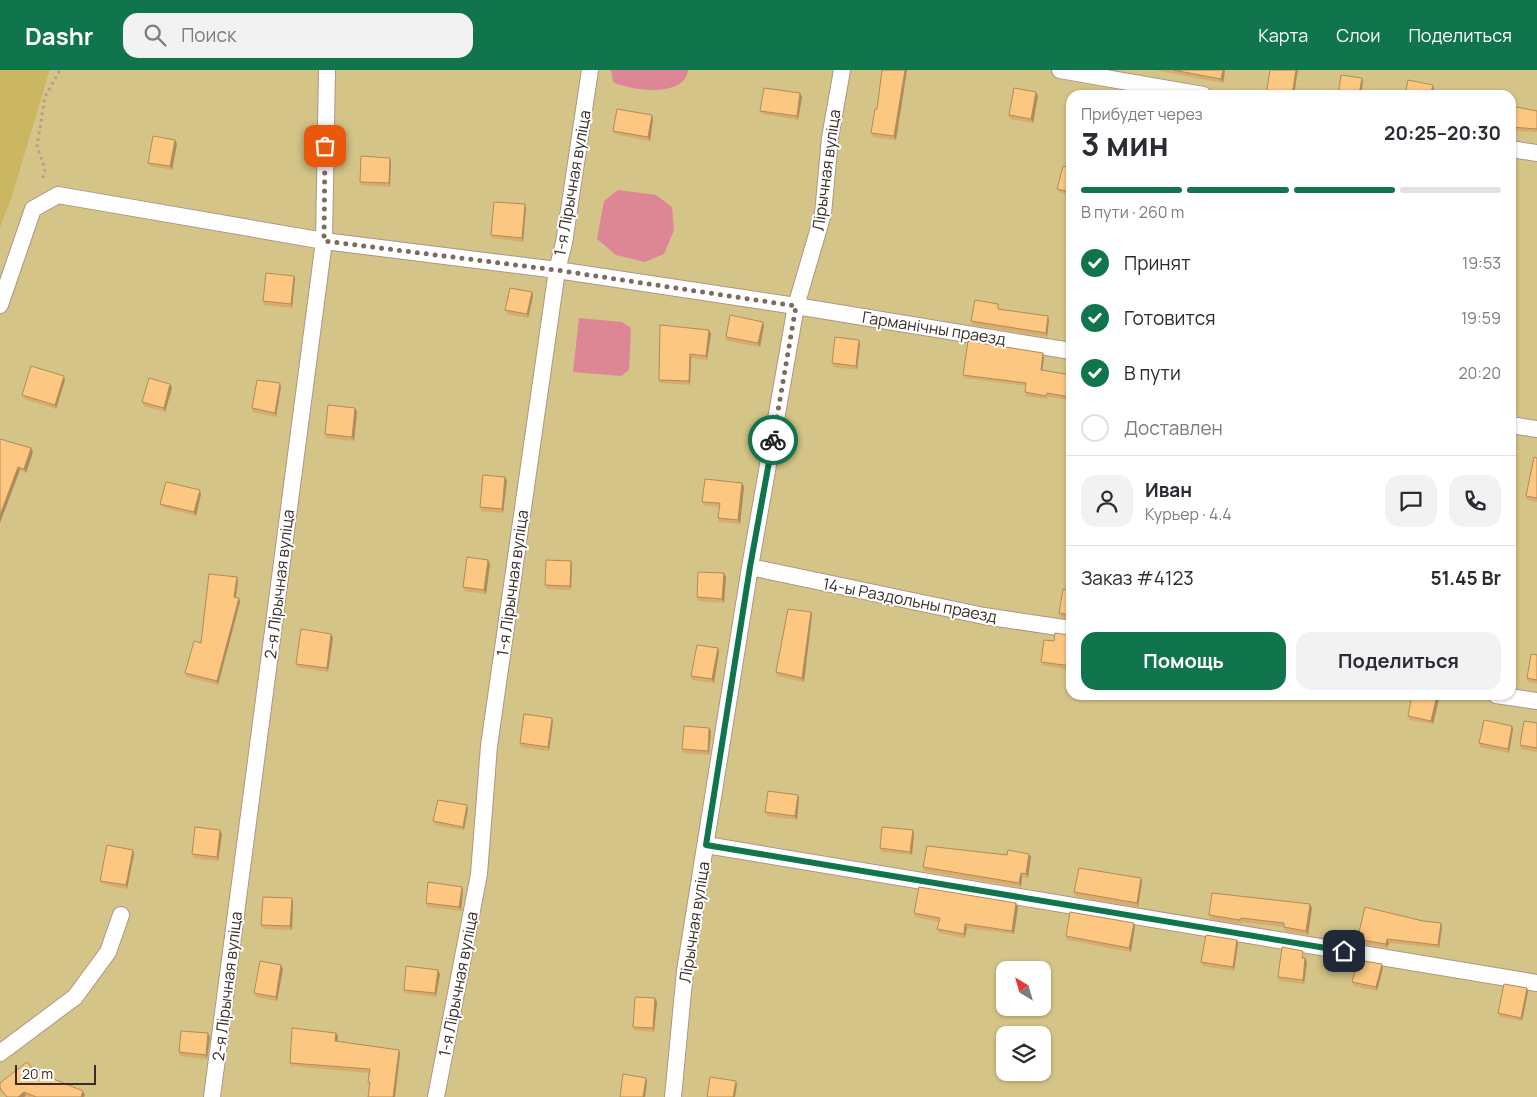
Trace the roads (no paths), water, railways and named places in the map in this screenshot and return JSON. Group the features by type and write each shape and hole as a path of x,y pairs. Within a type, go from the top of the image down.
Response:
{"lane":[{"name":"2-я Лірычная вуліца","path":"212,1097 324,241 326,70"},
{"name":"1-я Лірычная вуліца","path":"436,1097 479,874 489,746 556,270 564,243 590,70"},
{"name":"Лірычная вуліца","path":"673,1097 685,971 750,567 796,306 823,214 830,138 842,70"},
{"path":"1060,70 1174,90"},
{"path":"1516,150 1537,153"},
{"name":"Гарманічны праезд","path":"0,305 40,206 58,195 324,241 556,270 796,306 1066,350"},
{"path":"1516,426 1537,429"},
{"name":"14-ы Раздольны праезд","path":"750,567 984,616 1066,628"},
{"path":"1516,698 1537,701"},
{"path":"706,845 1537,983"},
{"path":"0,1053 75,997 108,952 121,915"}]}
